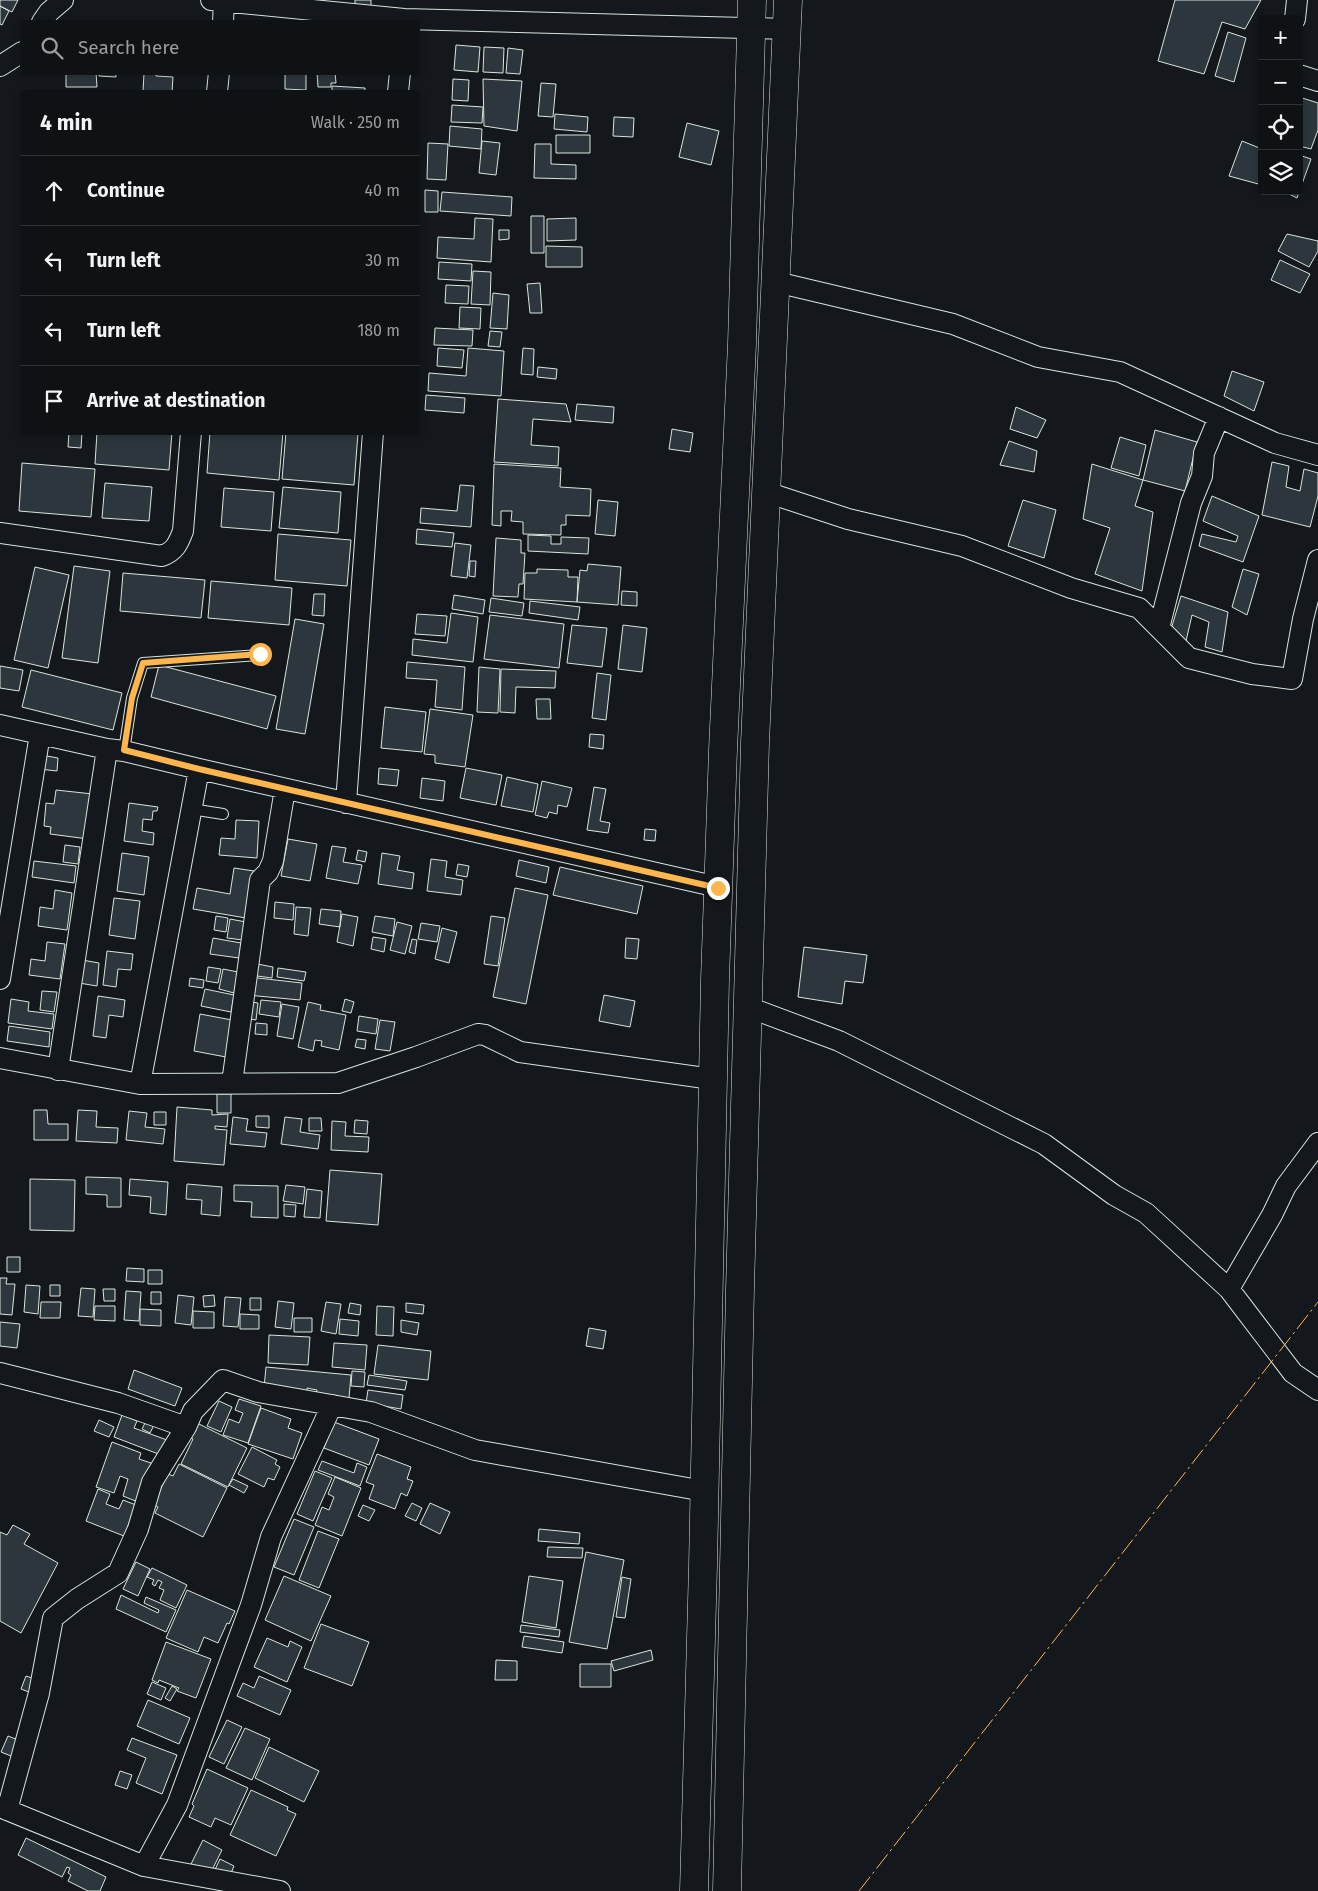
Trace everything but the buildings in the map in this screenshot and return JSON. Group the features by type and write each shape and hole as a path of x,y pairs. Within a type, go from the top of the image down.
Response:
{"highway":[{"path":"694,1891 712,1079 723,750 742,344 752,0"},
{"path":"726,1891 755,743 788,0"}],"street":[{"path":"1296,15 1298,0"},
{"path":"223,20 218,1 404,14 787,29"},
{"path":"0,66 20,53"},
{"path":"217,90 219,75"},
{"path":"398,90 400,75"},
{"path":"1303,76 1318,82"},
{"path":"776,282 953,324 1038,357 1120,372 1275,443 1318,455"},
{"path":"1159,628 1191,503 1202,476 1204,453 1219,417"},
{"path":"0,533 162,556 172,552 178,545 183,531 191,435"},
{"path":"346,803 373,435"},
{"path":"766,492 848,519 962,546 1071,588 1139,608 1189,658 1252,674 1292,679 1303,619 1318,560"},
{"path":"0,725 718,888"},
{"path":"0,979 40,734"},
{"path":"58,1070 115,750"},
{"path":"140,1084 199,769"},
{"path":"232,1083 260,880 268,872 273,861 285,789"},
{"path":"748,1007 838,1041 1044,1144 1114,1195 1146,1213 1229,1289 1293,1373 1318,1390"},
{"path":"0,1058 140,1084 338,1083 478,1034 485,1035 520,1052 712,1079"},
{"path":"1229,1289 1272,1215 1286,1186 1318,1143"},
{"path":"0,1373 118,1402 186,1427"},
{"path":"280,1891 144,1866 3,1809 39,1694 53,1618 77,1599 118,1573 138,1529 152,1482 186,1427 193,1411 223,1380 258,1392 371,1412 475,1450 704,1491"},
{"path":"144,1866 177,1806 251,1605 271,1537 332,1406"}],"lane":[{"path":"115,750 143,663 260,654"},
{"path":"191,809 223,814"}],"power":[{"path":"859,1891 1318,1302"}],"route":[{"path":"260,654 143,663 132,698 124,750 199,769 718,888"}]}
